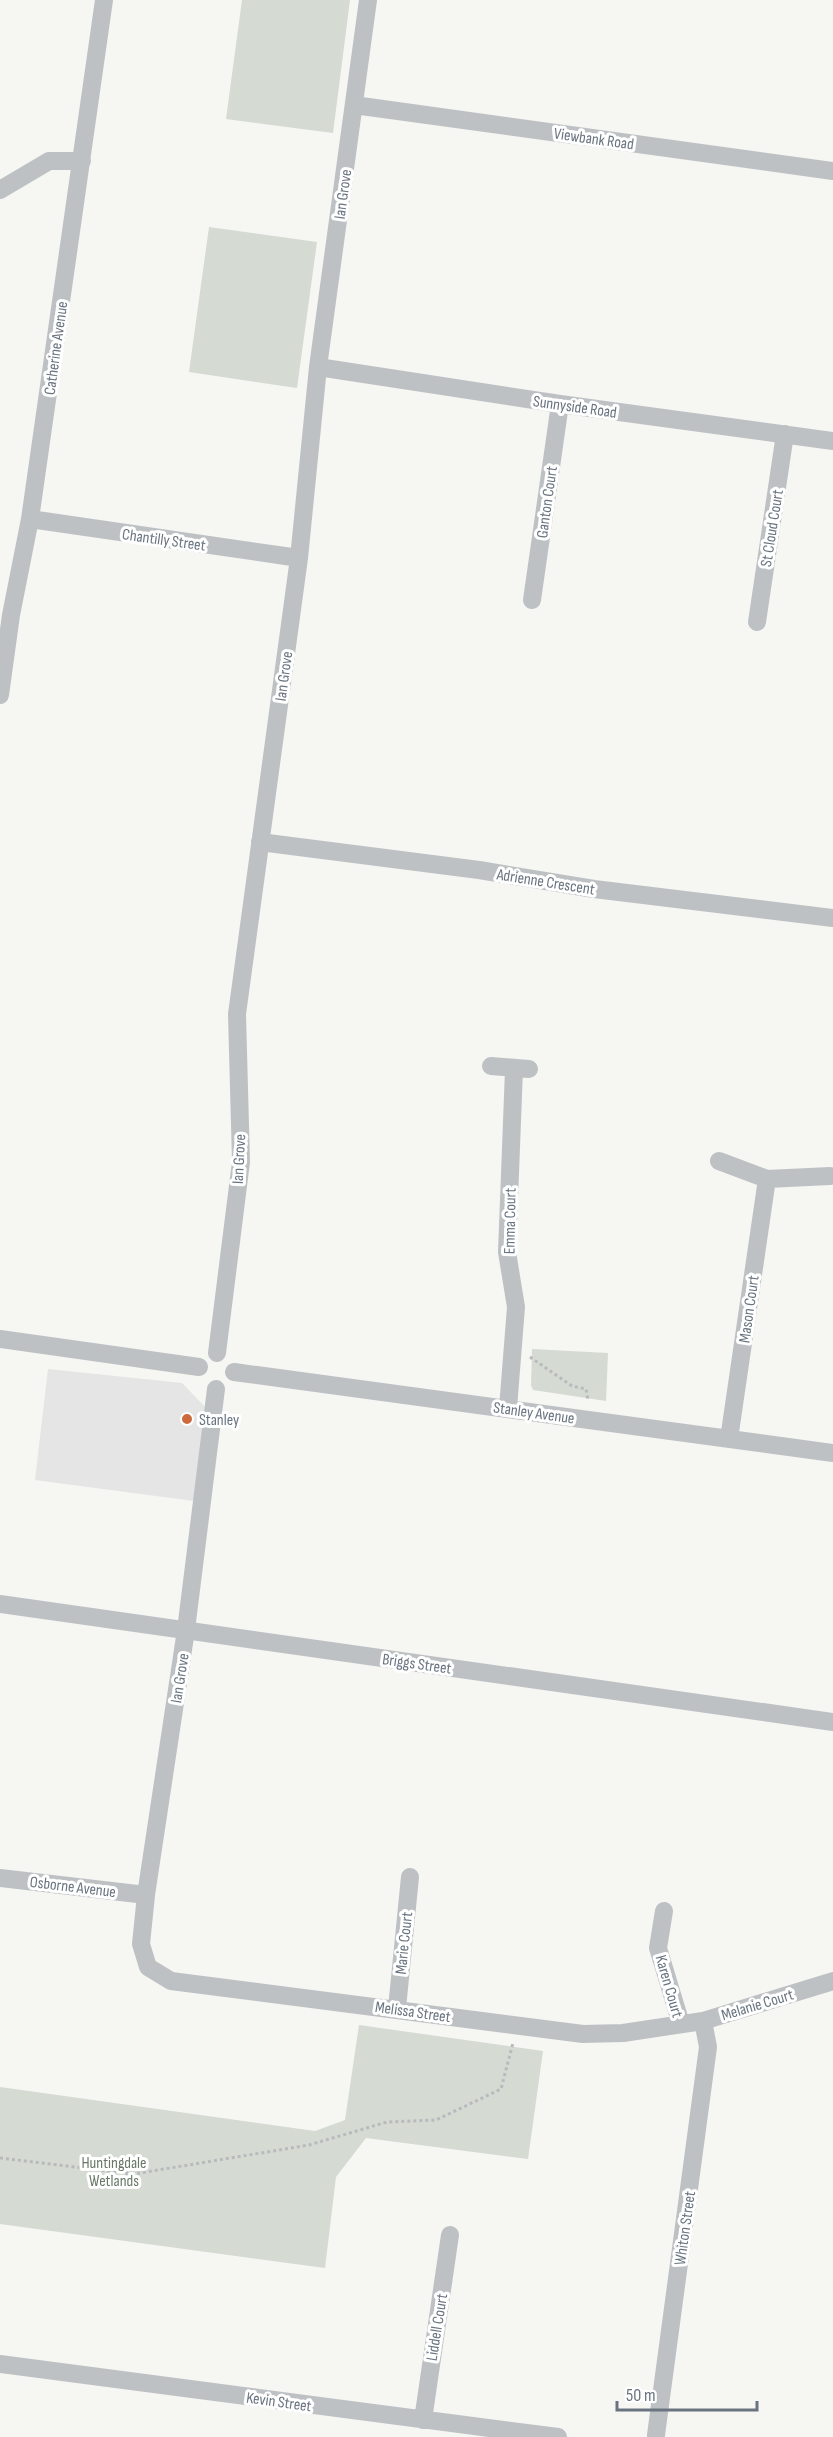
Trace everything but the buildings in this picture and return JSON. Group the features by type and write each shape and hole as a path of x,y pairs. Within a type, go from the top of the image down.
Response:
{"street":[{"name":"Catherine Avenue","path":"0,695 11,615 30,519 104,0"},
{"name":"Ian Grove","path":"217,1353 241,1162 237,1014 299,558 318,367 369,0"},
{"name":"Viewbank Road","path":"354,105 833,171"},
{"path":"0,190 49,161 82,161"},
{"name":"Sunnyside Road","path":"318,367 560,404 833,441"},
{"name":"Ganton Court","path":"532,600 560,404"},
{"name":"St Cloud Court","path":"757,622 785,434"},
{"name":"Chantilly Street","path":"30,519 299,558"},
{"name":"Adrienne Crescent","path":"260,842 479,870 594,889 833,918"},
{"name":"Emma Court","path":"491,1066 522,1069 507,1252 516,1307 508,1408"},
{"path":"719,1161 767,1179 830,1176"},
{"name":"Mason Court","path":"729,1439 767,1179"},
{"path":"0,1339 199,1366"},
{"path":"217,1353 227,1357 234,1372 229,1383 216,1389 201,1380 199,1366 207,1356 217,1353"},
{"name":"Stanley Avenue","path":"234,1372 833,1453"},
{"name":"Ian Grove","path":"148,1967 141,1944 146,1895 186,1630 216,1389"},
{"name":"Briggs Street","path":"0,1604 833,1722"},
{"name":"Marie Court","path":"397,2008 410,1877"},
{"name":"Osborne Avenue","path":"0,1878 146,1895"},
{"name":"Karen Court","path":"664,1911 658,1948 681,2024"},
{"name":"Melissa Street","path":"148,1967 171,1981 397,2008 583,2034 623,2033 681,2024"},
{"name":"Melanie Court","path":"681,2024 703,2021 833,1981"},
{"name":"Whiton Street","path":"654,2436 708,2047 703,2021"},
{"name":"Liddell Court","path":"423,2420 450,2235"},
{"name":"Kevin Street","path":"0,2364 558,2437"}],"path":[{"path":"527,1354 572,1386 586,1389 588,1400"},
{"path":"0,2158 134,2174 309,2145 387,2122 436,2120 501,2089 517,2025"}],"shaded area":[{"path":"48,1369 182,1383 207,1409 194,1501 35,1480"}],"green space":[{"path":"242,0 350,0 333,133 226,119"},
{"path":"209,227 317,242 297,388 189,372"},
{"path":"532,1349 608,1353 606,1401 533,1390 531,1385"},
{"name":"Huntingdale Wetlands","path":"359,2025 543,2051 528,2159 366,2138 336,2177 325,2268 0,2224 0,2087 315,2131 345,2120"}],"place":[{"name":"Stanley","path":"187,1419"}]}
